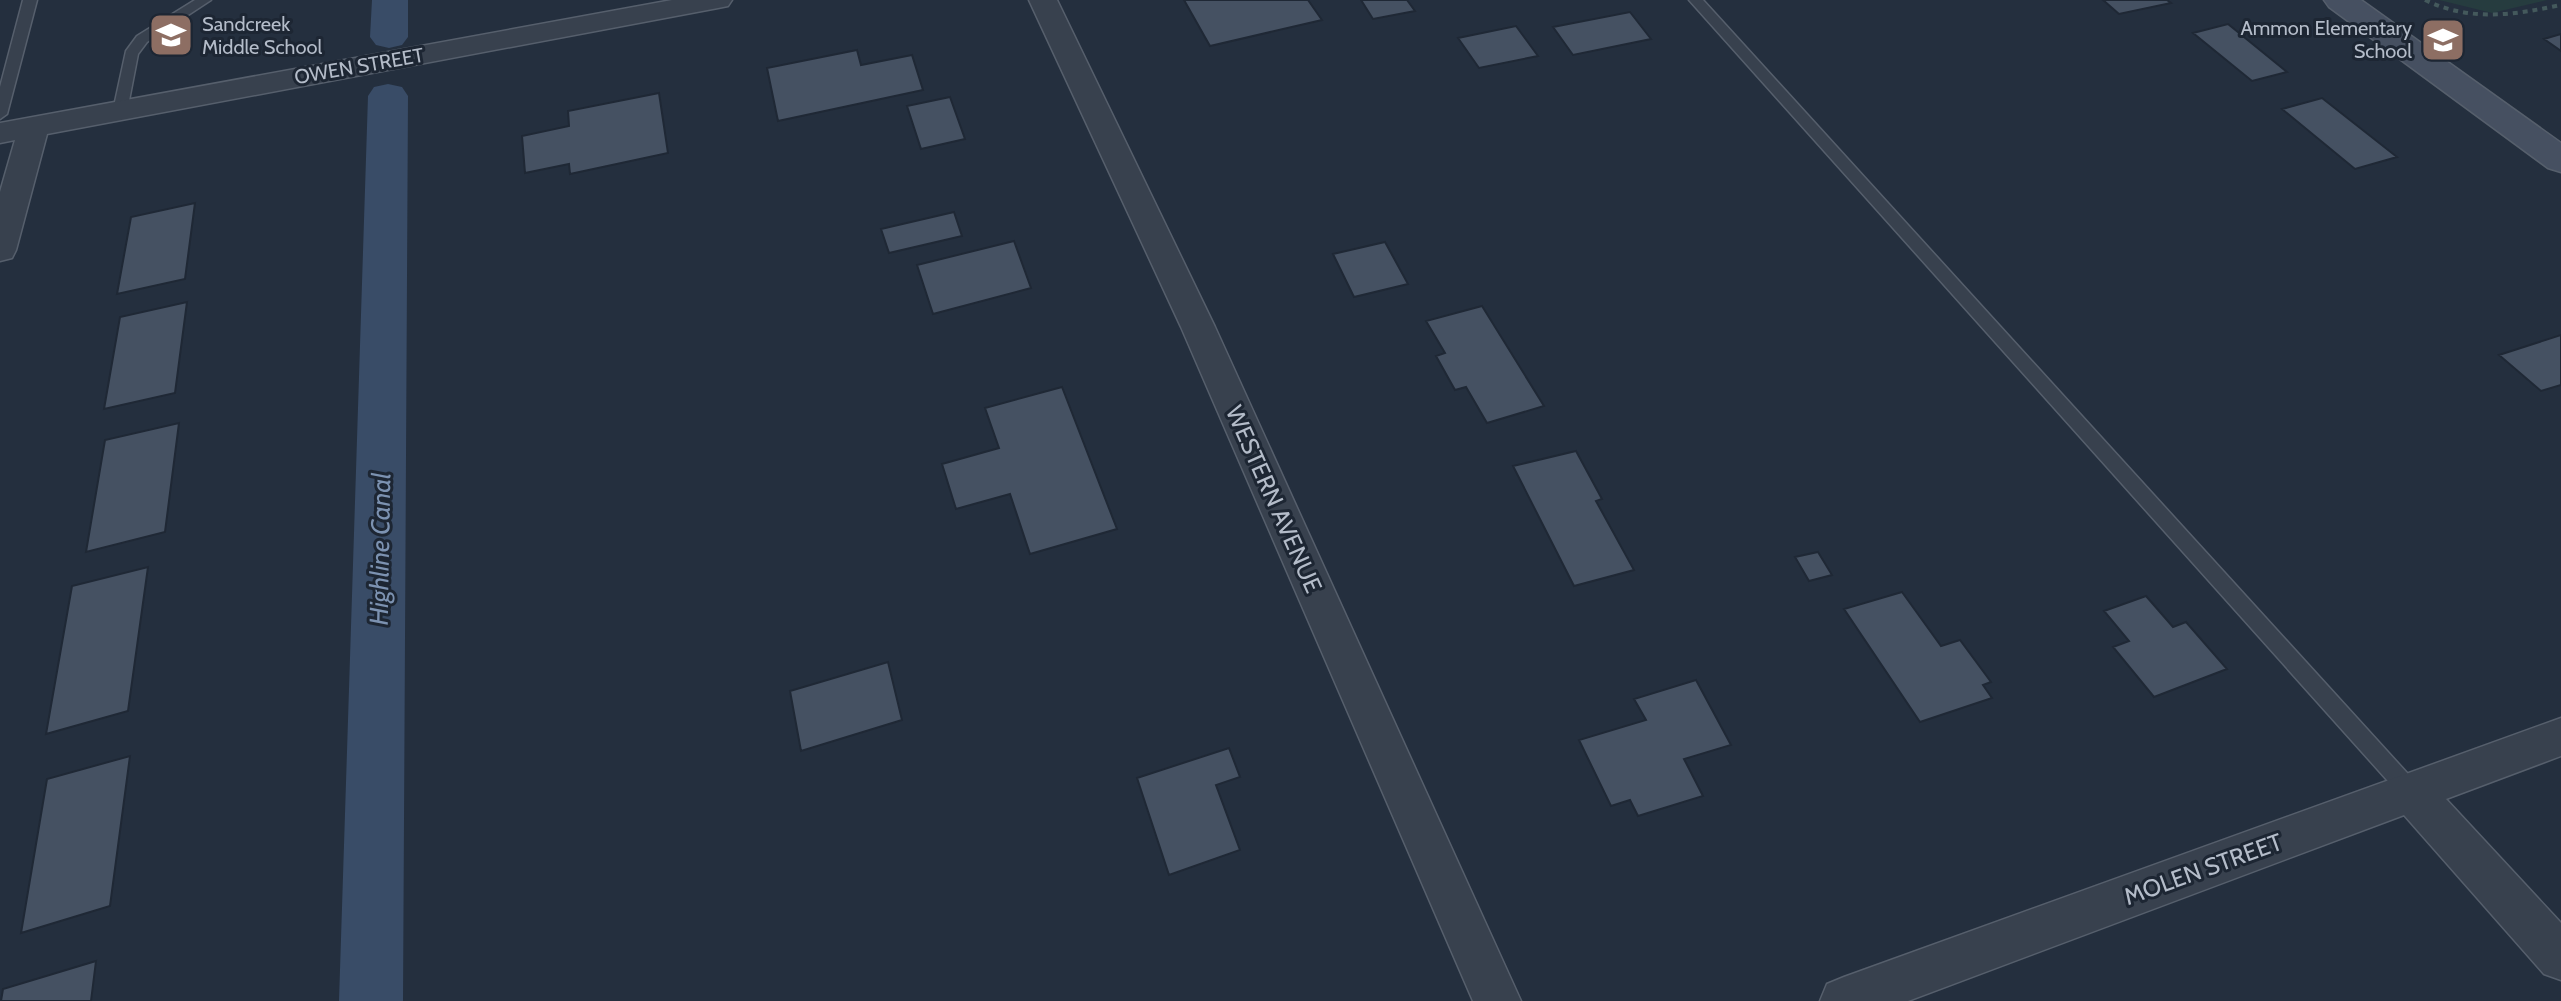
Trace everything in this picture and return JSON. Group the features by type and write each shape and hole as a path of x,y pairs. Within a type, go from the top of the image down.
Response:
{"street":[{"name":"OWEN STREET","path":"0,133 718,0"},
{"name":"WESTERN AVENUE","path":"1043,0 1198,327 1497,1001"},
{"path":"2340,0 2561,160"},
{"path":"0,250 34,127"},
{"name":"MOLEN STREET","path":"1844,1001 2561,737"},
{"path":"2411,792 2561,957"}],"lane":[{"path":"0,114 30,0"},
{"path":"120,111 131,54 142,39 204,0"},
{"path":"1696,0 2411,792"}],"path":[{"path":"2425,0 2445,10 2474,17 2504,17 2561,5"}],"green space":[{"path":"2439,0 2547,0 2492,13"}],"building":[{"path":"1184,0 1308,0 1322,20 1210,46"},
{"path":"1361,0 1407,0 1415,11 1373,19"},
{"path":"2103,0 2167,0 2171,3 2119,14"},
{"path":"1630,12 1651,39 1573,55 1553,27"},
{"path":"2228,24 2287,72 2252,81 2193,33"},
{"path":"1516,26 1538,56 1479,68 1458,38"},
{"path":"2561,34 2561,51 2544,39"},
{"path":"857,50 861,65 912,55 923,90 778,121 767,68"},
{"path":"659,93 668,153 570,174 569,164 525,173 522,136 569,126 568,111"},
{"path":"950,97 965,139 921,149 907,106"},
{"path":"2322,98 2397,157 2355,169 2282,109"},
{"path":"195,203 185,279 117,294 131,217"},
{"path":"954,212 962,236 889,253 881,229"},
{"path":"1014,241 1031,288 933,314 917,265"},
{"path":"1385,242 1408,284 1354,297 1333,254"},
{"path":"187,302 175,393 104,409 120,317"},
{"path":"1482,306 1544,406 1487,423 1466,387 1455,390 1436,356 1445,353 1426,321"},
{"path":"2561,335 2561,385 2541,391 2499,355"},
{"path":"1062,387 1117,529 1030,554 1010,494 956,509 942,464 999,448 985,408"},
{"path":"179,423 165,532 86,552 105,440"},
{"path":"1576,451 1602,499 1596,501 1634,570 1574,586 1513,466"},
{"path":"1818,552 1832,575 1809,581 1795,557"},
{"path":"148,567 128,711 46,734 72,586"},
{"path":"1902,592 1941,646 1960,640 1991,682 1983,685 1992,698 1920,722 1844,609"},
{"path":"2146,596 2173,627 2186,622 2227,669 2154,697 2113,647 2129,641 2104,611"},
{"path":"888,662 902,720 801,751 790,691"},
{"path":"1696,680 1731,745 1684,759 1703,796 1638,816 1630,800 1611,806 1579,740 1646,720 1634,699"},
{"path":"1229,748 1240,777 1216,785 1240,850 1169,875 1137,778"},
{"path":"130,756 110,906 21,933 47,779"},
{"path":"96,961 91,1001 1,1001 3,989"}],"waterway":[{"name":"Highline Canal","path":"389,37 390,0"},
{"name":"Highline Canal","path":"371,1001 388,96"}],"place":[{"name":"Sandcreek Middle School","path":"171,35"},
{"name":"Ammon Elementary School","path":"2443,40"}]}
